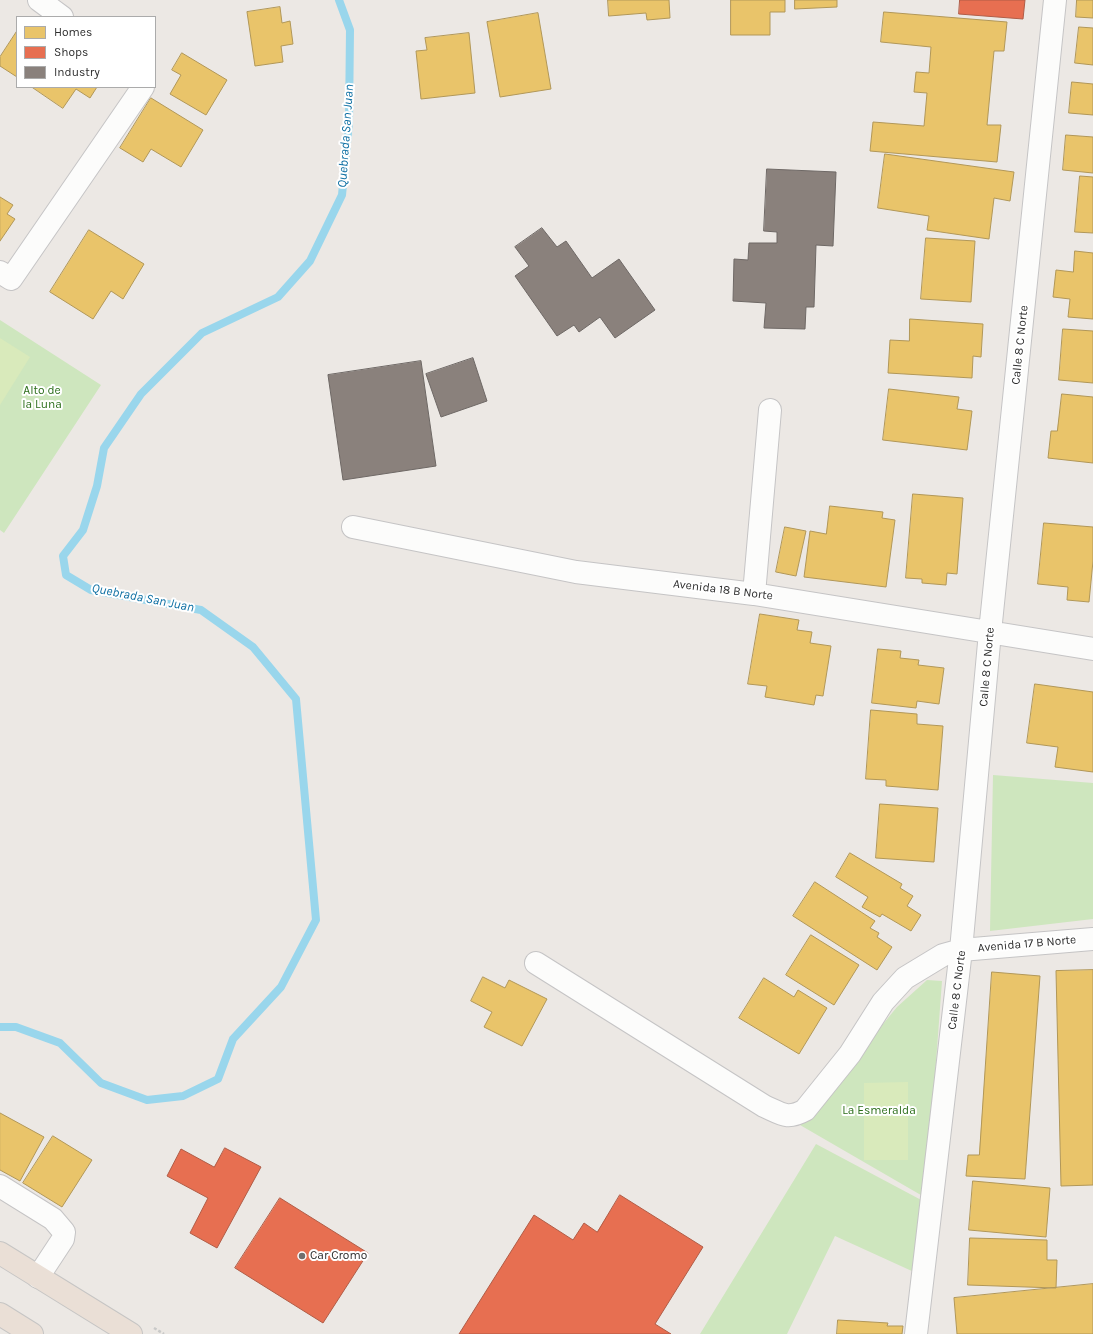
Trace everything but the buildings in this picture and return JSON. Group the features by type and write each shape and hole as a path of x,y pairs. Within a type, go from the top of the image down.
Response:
{"highway":[{"path":"0,1253 131,1334"},
{"path":"0,1314 32,1334"}],"street":[{"path":"39,0 61,16"},
{"name":"Calle 8 C Norte","path":"916,1334 962,950 990,632 1055,0"},
{"path":"0,272 11,279 142,88"},
{"path":"754,594 770,410"},
{"name":"Avenida 18 B Norte","path":"354,527 576,572 754,594 1093,649"},
{"name":"Avenida 17 B Norte","path":"536,963 764,1106 788,1116 796,1115 806,1110 845,1061 883,1002 905,978 943,955 962,950 1093,939"},
{"path":"0,1186 53,1219 64,1232 63,1239 38,1277"}],"green space":[{"name":"Alto de la Luna","path":"0,320 101,385 4,533 0,530"},
{"path":"0,338 30,357 0,405"},
{"path":"993,775 1093,783 1093,919 990,931"},
{"name":"La Esmeralda","path":"927,980 942,981 926,1198 800,1125 897,1007"},
{"path":"908,1082 908,1160 864,1160 864,1083"},
{"path":"816,1144 925,1202 914,1272 835,1236 787,1334 700,1334"}],"waterway":[{"name":"Quebrada San Juan","path":"0,1027 16,1027 60,1043 101,1083 147,1100 183,1096 218,1079 233,1039 281,987 316,920 296,699 253,647 201,610 91,590 66,575 63,556 83,530 97,486 104,448 141,394 202,333 278,297 310,261 342,195 349,122 350,30 339,0"}],"place":[{"name":"Car Cromo","path":"302,1256"}]}
